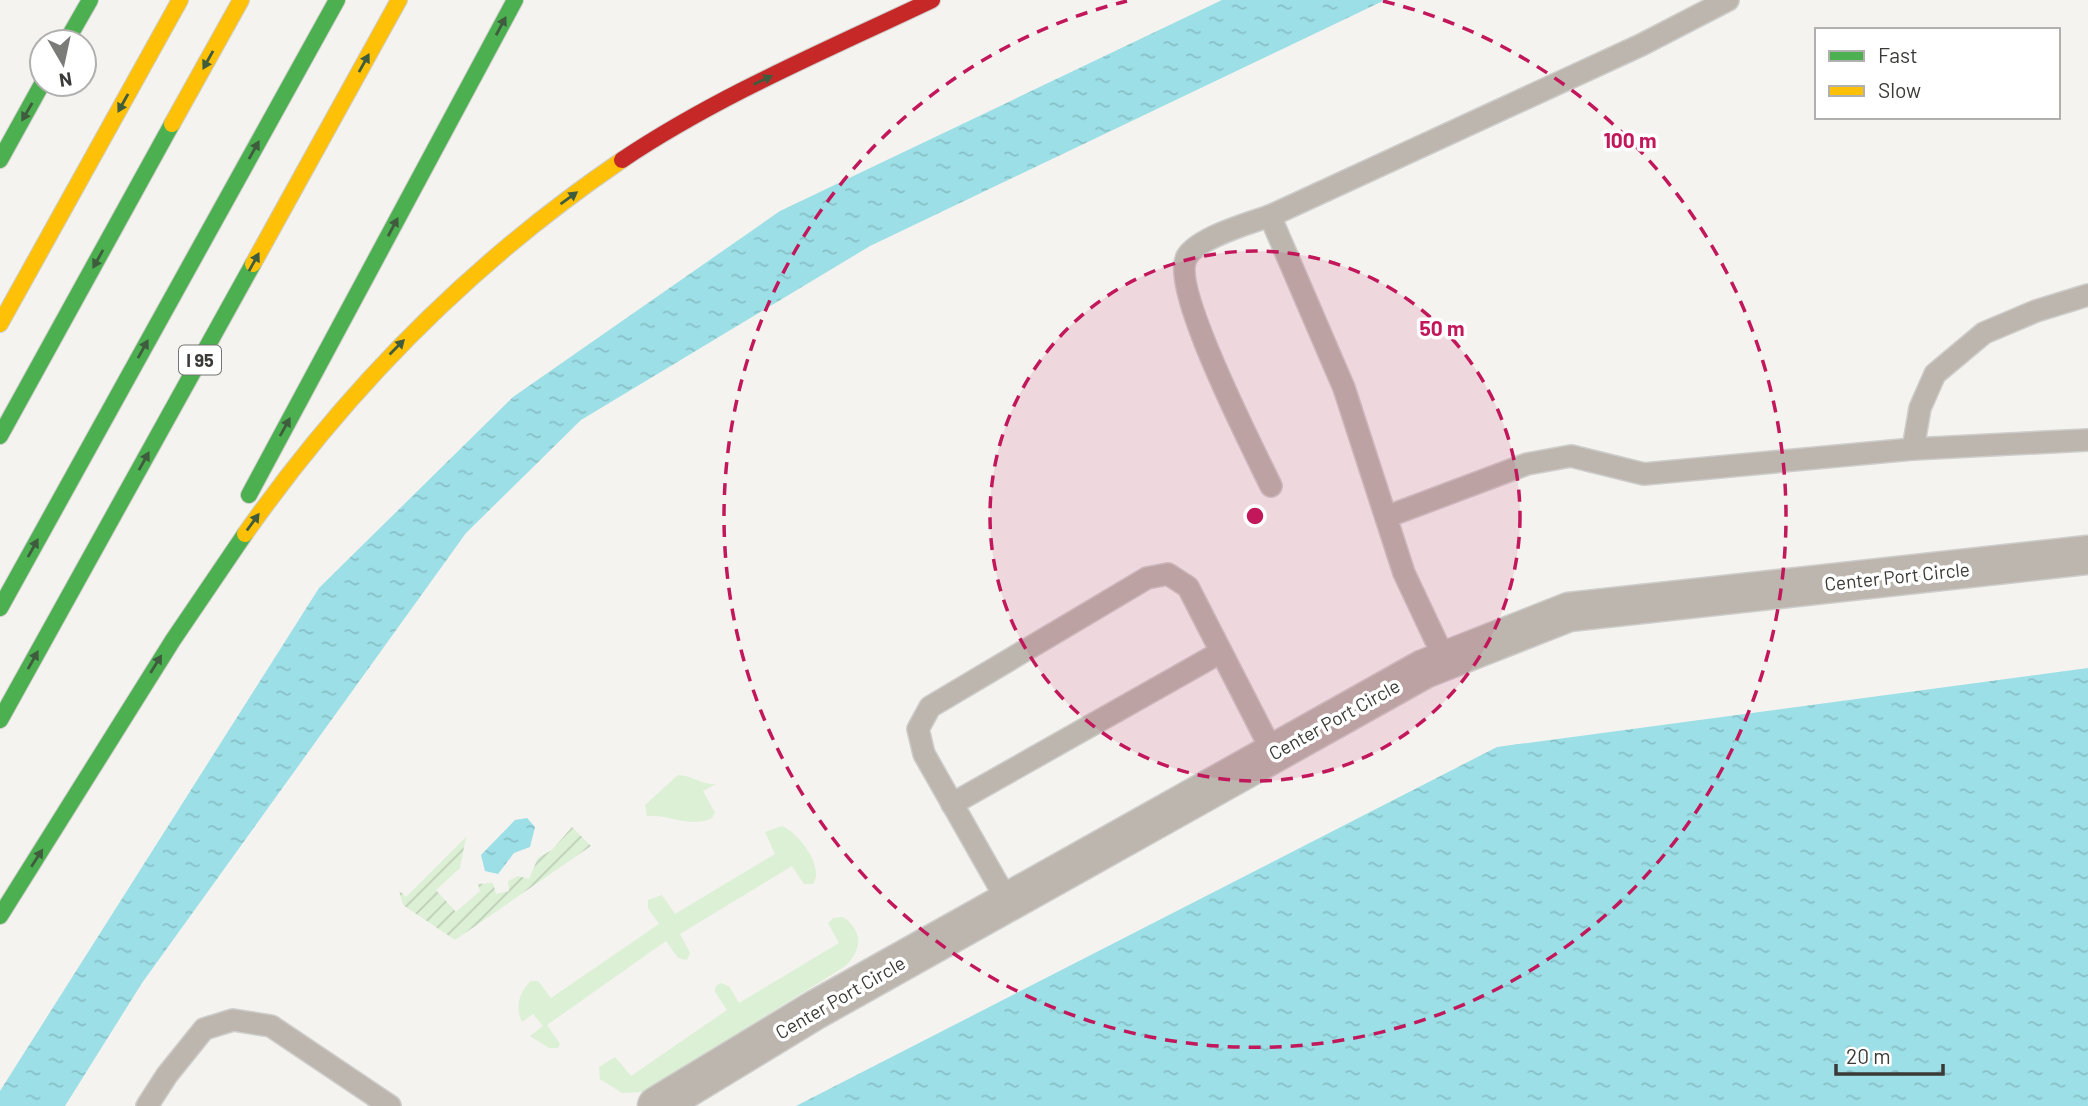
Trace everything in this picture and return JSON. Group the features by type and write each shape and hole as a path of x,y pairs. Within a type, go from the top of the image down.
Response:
{"highway":[{"path":"74,28 90,0"},
{"path":"0,324 180,0"},
{"path":"0,436 241,0"},
{"path":"0,608 337,0"},
{"name":"I 95","path":"0,719 399,0"},
{"path":"185,618 514,0"},
{"path":"0,916 185,618 286,476 330,421 399,345 482,266 641,148 750,87 932,0"},
{"path":"0,160 35,98"}],"street":[{"name":"Center Port Circle","path":"657,1106 815,1010 1424,668 1569,612 2088,555"}],"lane":[{"path":"1271,486 1191,310 1182,272 1188,254 1219,234 1270,216 1641,45 1728,0"},
{"path":"1270,216 1344,388 1404,573 1445,660"},
{"path":"1913,449 1920,408 1935,374 1983,333 2036,311 2088,295"},
{"path":"1385,517 1527,464 1571,456 1644,474 1913,449 2088,440"},
{"path":"1008,902 924,754 918,729 930,707 1147,578 1168,575 1188,587 1273,753"},
{"path":"952,804 1221,652"},
{"path":"147,1106 167,1075 204,1028 233,1020 271,1026 390,1106"}],"green space":[{"path":"678,775 716,784 703,791 715,813 712,818 688,822 647,816 645,805"},
{"path":"782,826 796,836 813,860 816,877 813,884 804,884 792,866 680,934 690,953 687,960 678,958 666,941 547,1025 560,1044 558,1048 549,1048 530,1036 543,1026 533,1014 522,1022 520,1016 519,1000 531,981 538,981 551,998 659,924 648,908 648,900 662,895 675,914 775,854 765,832"},
{"path":"572,827 591,846 455,940 403,905 399,890 406,897 466,837 460,868 436,890 456,912 480,891 478,884 493,883 496,894 509,891 508,881 518,876 529,879 538,858 552,850"},
{"path":"843,917 855,929 858,942 854,955 844,967 643,1092 622,1093 600,1079 599,1067 615,1057 631,1076 727,1010 715,992 716,986 721,983 729,986 739,1003 839,943 828,923 833,918"}],"water":[{"path":"1222,0 1385,0 870,246 581,420 466,533 142,983 65,1106 0,1106 0,1091 319,588 513,397 780,211"},
{"path":"2088,668 2088,1106 796,1106 1497,747"},
{"path":"527,818 535,827 530,847 514,853 498,874 485,871 481,855 515,820"}],"traffic: fast":[{"path":"74,28 90,0"},
{"path":"0,608 337,0"},
{"path":"249,495 515,0"},
{"path":"0,160 34,98"},
{"path":"0,436 172,124"},
{"path":"0,720 253,264"},
{"path":"0,916 173,640 245,534"}],"traffic: slow":[{"path":"0,324 180,0"},
{"path":"172,124 241,0"},
{"path":"253,264 399,0"},
{"path":"245,534 327,427 416,330 514,241 622,160"}],"traffic: jam":[{"path":"622,160 735,94 932,0"}]}
